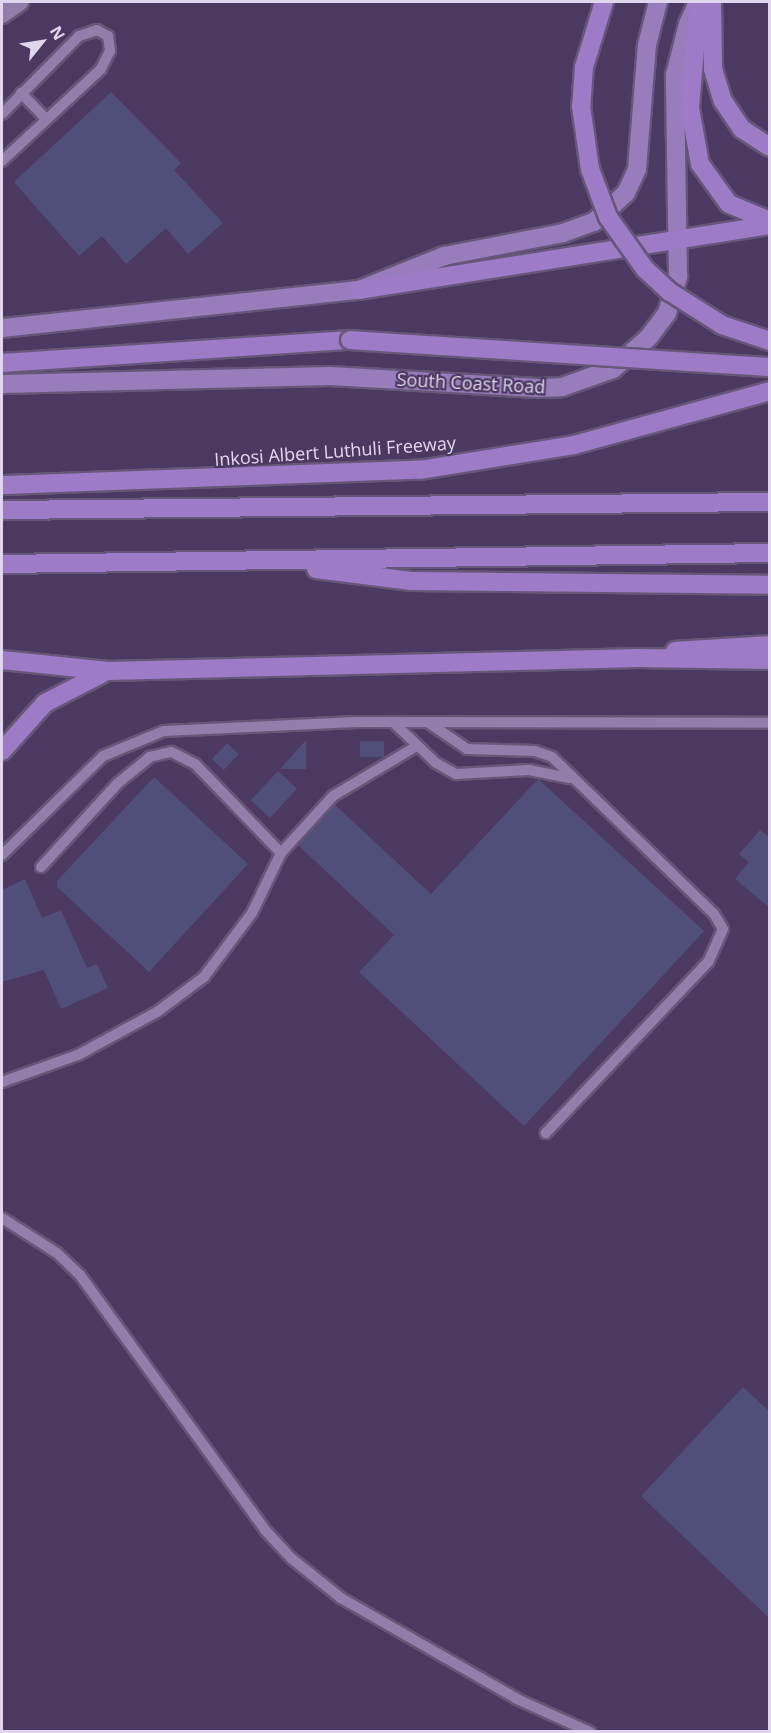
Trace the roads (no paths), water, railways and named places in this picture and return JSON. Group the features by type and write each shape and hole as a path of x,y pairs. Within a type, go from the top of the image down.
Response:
{"highway":[{"path":"604,2 584,67 581,106 590,169 608,217 638,260 670,292 729,328 770,341"},
{"path":"699,2 690,108 700,164 729,204 770,223"},
{"path":"712,2 713,69 723,101 742,129 770,147"},
{"path":"359,290 770,223"},
{"path":"2,363 350,339 770,367"},
{"name":"Inkosi Albert Luthuli Freeway","path":"2,485 420,470 574,445 770,391"},
{"path":"2,510 770,502"},
{"path":"2,564 770,553"},
{"path":"262,561 411,580 770,585"},
{"path":"637,658 770,645"},
{"path":"2,660 108,671 637,658 770,660"},
{"path":"2,751 45,703 108,671"}],"main road":[{"path":"2,328 359,290 444,256 582,227 620,200 637,169 647,45 658,2"},
{"name":"South Coast Road","path":"2,384 330,376 562,387 613,369 649,337 674,294 681,239 673,150 675,75 699,2"}],"street":[{"path":"2,14 19,2"}],"lane":[{"path":"2,114 85,32 97,30 108,36 110,51 101,69 2,161"},
{"path":"21,93 50,116"},
{"path":"394,723 417,746 456,774 529,770 569,778"},
{"path":"2,855 88,768 141,738 186,728 394,723 770,723"},
{"path":"429,723 467,749 542,753 555,759 569,778 718,918 723,933 708,962 546,1133"},
{"path":"2,1082 78,1055 156,1012 204,977 252,913 281,853 333,796 417,746"},
{"path":"41,867 118,783 150,757 171,752 190,760 281,853"},
{"path":"2,1218 57,1253 80,1275 264,1530 291,1558 341,1598 517,1699 590,1731"}]}
